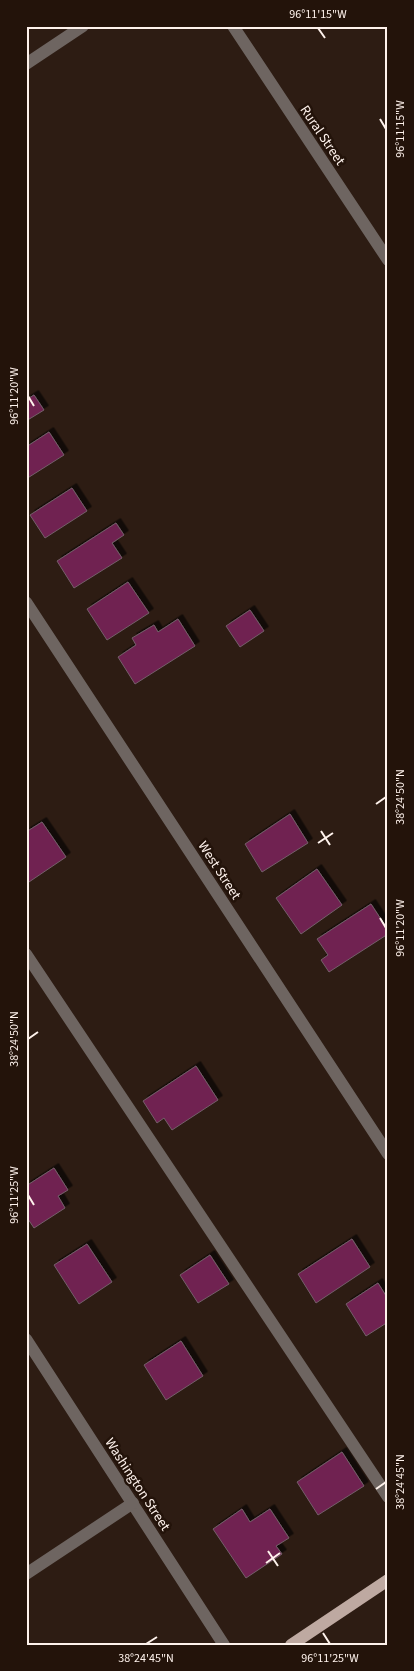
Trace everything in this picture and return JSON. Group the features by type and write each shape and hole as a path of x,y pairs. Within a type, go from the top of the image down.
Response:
{"main road":[{"path":"291,1645 388,1580"}],"street":[{"path":"26,64 83,26"},
{"name":"Rural Street","path":"233,26 388,260"},
{"name":"West Street","path":"26,602 388,1154"},
{"path":"26,954 388,1497"},
{"name":"Washington Street","path":"26,1339 224,1645"},
{"path":"26,1574 132,1503"}],"building":[{"path":"34,395 44,410 26,421 26,400"},
{"path":"49,432 64,455 26,479 26,447"},
{"path":"72,488 87,511 45,538 30,515"},
{"path":"116,523 124,535 112,543 122,558 74,588 57,561"},
{"path":"128,582 149,613 107,640 87,609"},
{"path":"250,610 264,631 240,647 226,626"},
{"path":"178,619 195,646 135,684 118,657 136,645 132,638 154,625 158,632"},
{"path":"290,814 308,843 262,872 245,844"},
{"path":"42,822 66,857 26,884 26,832"},
{"path":"317,869 342,905 301,934 276,898"},
{"path":"371,904 388,930 388,934 329,972 321,960 328,955 317,939"},
{"path":"196,1066 218,1100 172,1130 164,1118 157,1123 143,1101"},
{"path":"54,1168 68,1190 58,1196 65,1208 34,1228 26,1216 26,1186"},
{"path":"352,1239 370,1267 316,1303 298,1274"},
{"path":"87,1244 112,1282 79,1304 54,1265"},
{"path":"210,1255 229,1284 198,1303 180,1275"},
{"path":"378,1283 388,1299 388,1322 366,1336 346,1304"},
{"path":"181,1341 203,1376 166,1400 144,1365"},
{"path":"342,1452 364,1486 318,1515 297,1482"},
{"path":"242,1509 250,1522 270,1509 289,1538 276,1546 282,1554 246,1578 213,1529"}]}
